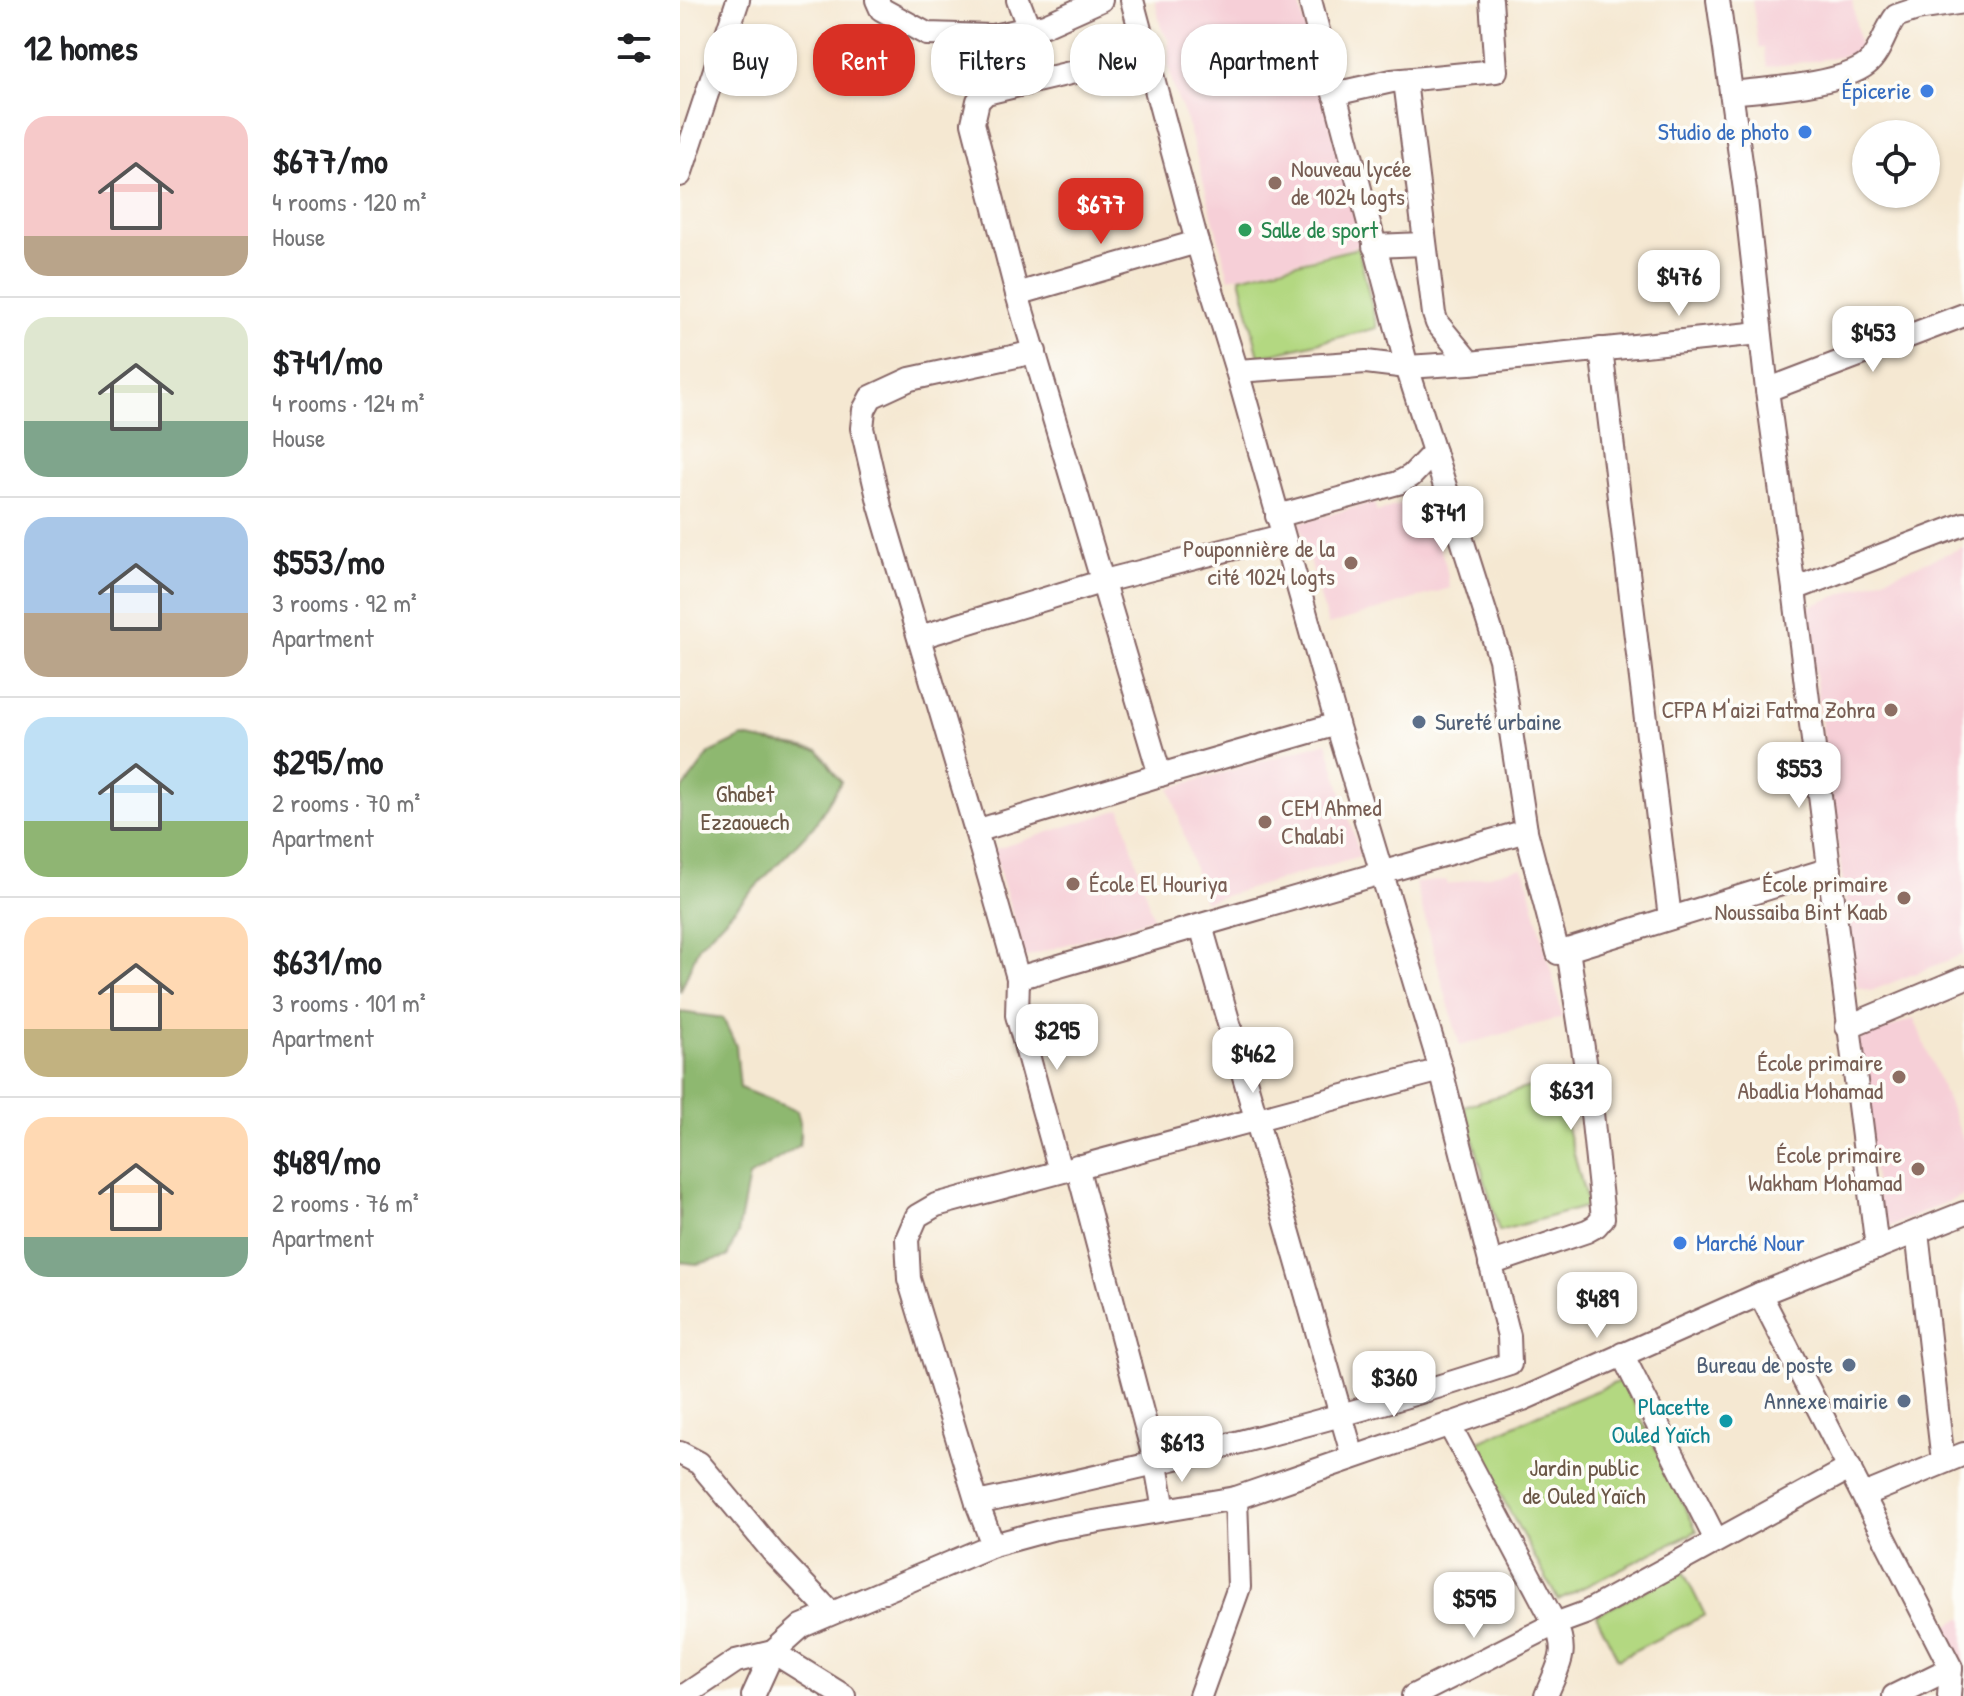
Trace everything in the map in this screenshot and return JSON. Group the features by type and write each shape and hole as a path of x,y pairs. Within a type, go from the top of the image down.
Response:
{"street":[{"path":"680,175 738,0"},
{"path":"877,0 881,9 931,34"},
{"path":"1018,0 1027,24"},
{"path":"1047,24 1101,0"},
{"path":"1132,0 1138,24"},
{"path":"1310,0 1316,24"},
{"path":"1347,91 1392,81 1496,71 1491,0"},
{"path":"1718,0 1745,190 1767,390 1877,1248"},
{"path":"1731,93 1813,83 1848,73 1867,63 1896,16 1917,9 1964,2"},
{"path":"1070,73 986,93 978,101 973,123 1017,294 1160,775"},
{"path":"1405,81 1434,314 1437,323 1470,363"},
{"path":"1157,96 1279,526 1441,1070 1509,1336 1510,1364 1523,1399"},
{"path":"1335,96 1407,367 1500,659 1526,831 1558,953 1830,869"},
{"path":"1017,294 1197,242"},
{"path":"1374,246 1424,244"},
{"path":"1767,390 1964,315"},
{"path":"1237,371 1366,362 1407,367 1470,363 1760,333"},
{"path":"1601,349 1670,918"},
{"path":"1035,352 910,379 871,397 864,410 862,428 880,506 1018,978 1017,1015 1069,1168 1156,1465 1164,1510"},
{"path":"920,637 1279,526 1398,483 1411,476 1434,452"},
{"path":"1794,589 1964,524"},
{"path":"976,831 1337,724"},
{"path":"1018,978 1526,831"},
{"path":"1201,926 1353,1457"},
{"path":"1490,1264 1587,1231 1603,1218 1590,1094 1568,950"},
{"path":"1847,1027 1964,978"},
{"path":"993,1545 977,1503 909,1279 907,1239 917,1216 936,1205 1441,1070"},
{"path":"753,1696 773,1652 802,1626 993,1545 1052,1529 1236,1498 1523,1399 1760,1294 1964,1213"},
{"path":"1864,1495 1954,1458 1917,1232"},
{"path":"1760,1294 1951,1668 1949,1696"},
{"path":"1622,1354 1716,1540"},
{"path":"977,1503 1156,1465 1440,1387 1510,1364"},
{"path":"1449,1424 1562,1638 1564,1650 1546,1696"},
{"path":"680,1453 699,1463 773,1552 830,1612"},
{"path":"1413,1696 1555,1624 1585,1613 1850,1468"},
{"path":"1200,1696 1239,1587 1236,1498"},
{"path":"684,1696 736,1661 773,1652 844,1696"},
{"path":"1894,1696 1951,1668"}],"shaded area":[{"name":"Nouveau lycée de 1024 logts","path":"1155,0 1298,0 1304,24 1181,24 1181,96 1323,96 1362,245 1229,278 1187,121 1174,90 1168,64 1169,41 1165,34 1165,24 1160,24"},
{"path":"1752,0 1852,0 1861,54 1767,67 1764,48 1759,48"},
{"name":"Pouponnière de la cité 1024 logts","path":"1421,497 1445,562 1450,588 1328,625 1299,523 1374,502 1377,512"},
{"name":"CFPA M'aizi Fatma Zohra","path":"1964,547 1964,954 1871,991 1857,987 1806,608"},
{"name":"CEM Ahmed Chalabi","path":"1327,742 1360,856 1204,902 1170,788"},
{"name":"École El Houriya","path":"1121,809 1153,918 1025,957 993,850"},
{"path":"1522,868 1526,874 1563,1017 1460,1046 1415,883 1446,880 1448,885"},
{"path":"1914,1018 1964,1141 1964,1195 1882,1230 1856,1041"},
{"path":"1964,1617 1964,1669 1943,1628"}],"green space":[{"path":"1358,248 1377,328 1259,357 1240,277"},
{"name":"Ghabet Ezzaouech","path":"743,737 819,751 841,782 814,826 699,946 680,992 680,793 710,753"},
{"path":"680,1012 723,1018 736,1046 740,1088 797,1111 800,1122 800,1145 749,1177 738,1233 727,1257 697,1264 680,1262"},
{"path":"1554,1080 1588,1206 1499,1231 1464,1106"},
{"name":"Jardin public de Ouled Yaïch","path":"1622,1380 1697,1531 1558,1600 1473,1444"},
{"path":"1683,1571 1705,1615 1618,1659 1596,1615"}],"place":[{"name":"Épicerie","path":"1927,91"},
{"name":"Studio de photo","path":"1805,132"},
{"name":"Nouveau lycée de 1024 logts","path":"1275,183"},
{"name":"Salle de sport","path":"1245,230"},
{"name":"Pouponnière de la cité 1024 logts","path":"1351,563"},
{"name":"CFPA M'aizi Fatma Zohra","path":"1891,710"},
{"name":"Sureté urbaine","path":"1419,722"},
{"name":"CEM Ahmed Chalabi","path":"1265,822"},
{"name":"École El Houriya","path":"1073,884"},
{"name":"École primaire Noussaiba Bint Kaab","path":"1904,898"},
{"name":"École primaire Abadlia Mohamad","path":"1899,1077"},
{"name":"École primaire Wakham Mohamad","path":"1918,1169"},
{"name":"Marché Nour","path":"1680,1243"},
{"name":"Bureau de poste","path":"1849,1365"},
{"name":"Annexe mairie","path":"1904,1401"},
{"name":"Placette Ouled Yaïch","path":"1726,1421"}]}
